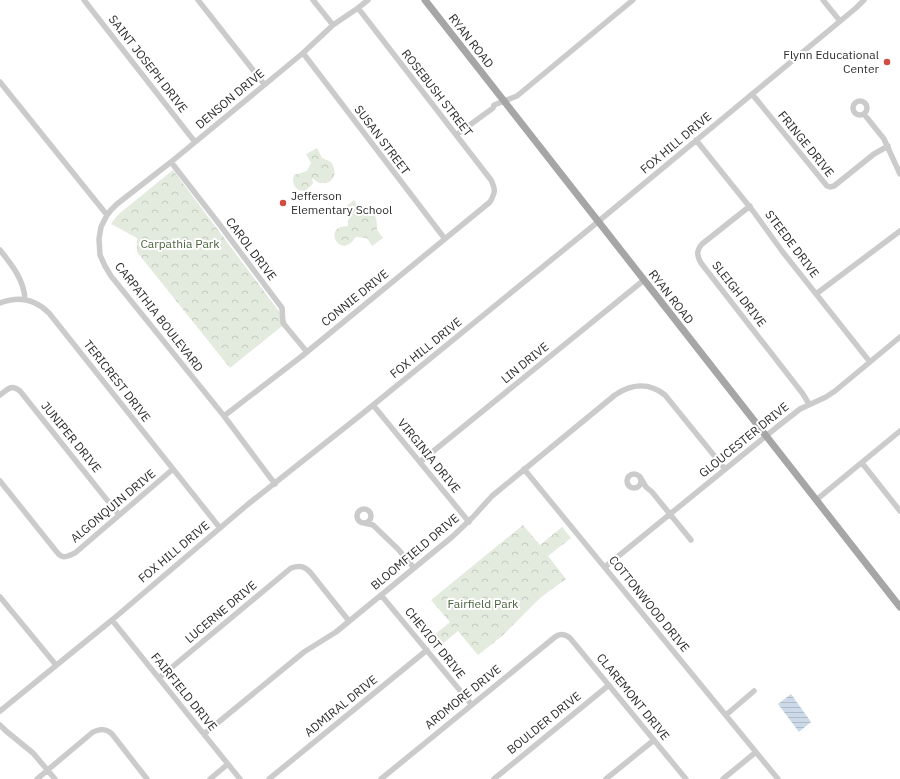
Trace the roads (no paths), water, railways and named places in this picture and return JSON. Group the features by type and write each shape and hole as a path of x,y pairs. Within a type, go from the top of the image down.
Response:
{"main road":[{"name":"RYAN ROAD","path":"425,0 900,607"}],"street":[{"name":"SAINT JOSEPH DRIVE","path":"84,0 195,142"},
{"path":"198,0 264,84"},
{"path":"313,0 333,25"},
{"name":"DENSON DRIVE","path":"107,215 116,204 171,162 302,54 333,25 368,0"},
{"path":"456,135 493,108 494,105 517,96 633,0"},
{"path":"823,0 840,21"},
{"name":"FOX HILL DRIVE","path":"0,711 112,620 220,528 598,222 864,0"},
{"name":"ROSEBUSH STREET","path":"358,8 491,180 494,193"},
{"name":"SUSAN STREET","path":"302,54 445,239"},
{"path":"0,82 107,215"},
{"name":"FRINGE DRIVE","path":"752,94 827,186 834,186 874,154 888,146"},
{"path":"864,114 888,146 900,174"},
{"name":"STEEDE DRIVE","path":"696,140 750,206 773,240 870,362"},
{"name":"CAROL DRIVE","path":"171,162 282,308 283,323 307,352"},
{"name":"CONNIE DRIVE","path":"224,416 307,352 490,202 494,193"},
{"name":"SLEIGH DRIVE","path":"750,206 702,244 698,249 698,258 803,394 809,404"},
{"name":"CARPATHIA BOULEVARD","path":"107,215 101,227 99,239 100,255 111,276 224,416 275,484"},
{"path":"816,294 900,231"},
{"path":"0,250 20,279 25,299 12,300 0,304"},
{"name":"LIN DRIVE","path":"420,462 644,280"},
{"name":"TERICREST DRIVE","path":"25,299 46,309 220,528"},
{"name":"GLOUCESTER DRIVE","path":"605,567 797,411 831,394 900,337"},
{"name":"BLOOMFIELD DRIVE","path":"204,734 304,652 328,637 349,621 414,568 469,522 492,496 625,389 636,386 647,386 665,395 726,469"},
{"name":"JUNIPER DRIVE","path":"0,395 9,388 13,387 20,391 119,515"},
{"name":"VIRGINIA DRIVE","path":"373,405 469,522"},
{"path":"816,500 900,431"},
{"path":"862,463 900,511"},
{"name":"ALGONQUIN DRIVE","path":"0,481 56,551 65,558 75,553 173,469"},
{"name":"COTTONWOOD DRIVE","path":"524,469 778,779"},
{"path":"646,487 632,488 628,485 627,478 632,474 636,474 640,477 646,487 652,492 691,540"},
{"path":"634,488 640,484 640,477"},
{"path":"373,525 370,512 366,509 362,509 358,512 357,518 360,522 373,525 398,549 414,568"},
{"path":"364,523 369,521 371,516"},
{"name":"LUCERNE DRIVE","path":"159,678 296,566 304,567 310,572 349,621"},
{"name":"CHEVIOT DRIVE","path":"381,595 472,705"},
{"path":"1,600 56,666"},
{"name":"FAIRFIELD DRIVE","path":"112,620 240,779"},
{"name":"CLAREMONT DRIVE","path":"560,634 567,635 570,638 686,779"},
{"name":"ARDMORE DRIVE","path":"381,779 560,634"},
{"name":"ADMIRAL DRIVE","path":"269,779 427,650"},
{"name":"BOULDER DRIVE","path":"494,779 609,685"},
{"path":"726,715 754,691"},
{"path":"0,725 33,753 55,779"},
{"path":"37,779 93,732 103,729 112,734 147,779"},
{"path":"606,779 654,740"},
{"path":"723,779 756,752"},
{"path":"210,779 228,764"}],"water":[{"path":"791,694 811,722 799,732 778,704"}],"place":[{"name":"Flynn Educational Center","path":"887,62"},
{"name":"Jefferson Elementary School","path":"283,203"}],"park label":[{"name":"Carpathia Park","path":"180,244"},
{"name":"Fairfield Park","path":"483,604"}]}
